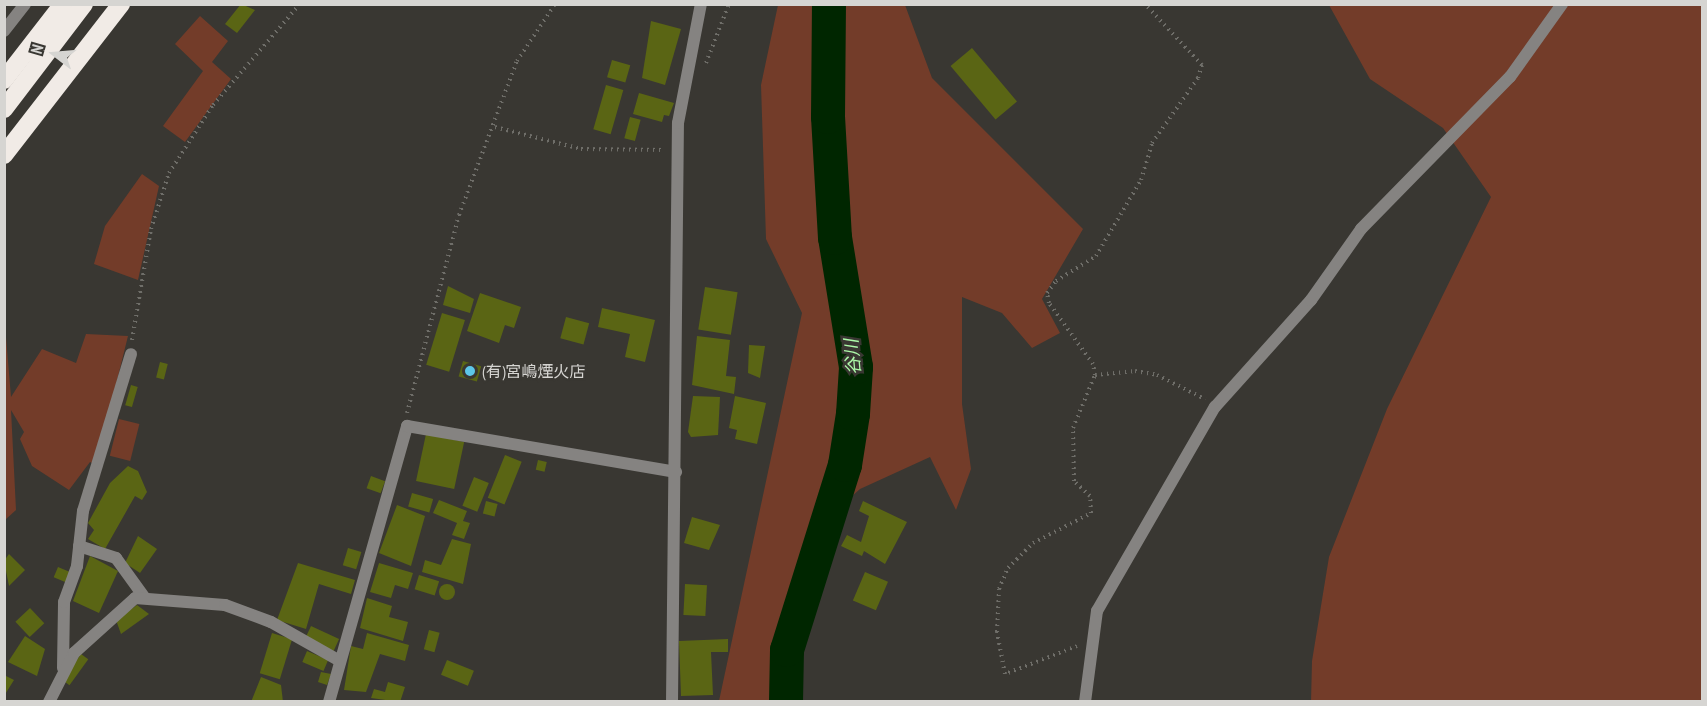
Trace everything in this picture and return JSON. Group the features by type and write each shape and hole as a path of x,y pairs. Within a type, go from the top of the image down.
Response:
{"highway":[{"path":"4,80 63,4"},
{"path":"4,109 84,4"},
{"path":"4,156 118,8"},
{"path":"4,171 46,99"}],"street":[{"path":"4,31 26,4"},
{"path":"672,702 678,150 681,91 701,4"},
{"path":"1085,702 1090,644 1096,611 1215,407 1316,294 1361,229 1510,77 1562,4"},
{"path":"49,702 63,668 64,602 79,546 83,511 131,354"},
{"path":"329,702 407,426 676,472"},
{"path":"79,546 116,558 146,598"},
{"path":"63,668 135,598 211,602 247,612 340,662"}],"path":[{"path":"131,354 151,229 169,173 213,105 300,4"},
{"path":"407,426 459,215 495,127 517,61 555,4"},
{"path":"1090,644 1005,674 997,632 999,589 1008,568 1033,543 1091,513 1090,496 1074,481 1072,428 1095,375 1088,351 1049,303 1047,293 1056,281 1096,256 1141,180 1152,143 1202,65 1145,4"},
{"path":"495,127 581,149 678,150"},
{"path":"1095,375 1135,371 1157,375 1215,407"}],"shaded area":[{"path":"778,5 905,5 932,78 1083,229 1042,299 1060,333 1032,348 1002,313 962,297 962,404 971,469 956,510 930,457 860,489 808,535 782,617 771,701 719,701 802,313 766,239 761,85"},
{"path":"1329,5 1702,5 1702,701 1311,702 1312,661 1329,557 1387,409 1491,197 1443,128 1370,79"},
{"path":"200,16 228,41 212,62 231,79 185,142 163,126 203,71 175,44"},
{"path":"142,174 159,186 138,280 94,264 105,226"},
{"path":"4,313 11,397 42,349 76,363 86,334 128,336 96,465 90,462 69,490 32,466 20,439 24,432 11,410 16,510 5,520"},
{"path":"119,419 139,424 130,461 110,456"}],"building":[{"path":"241,4 255,10 237,33 225,24"},
{"path":"651,21 681,29 665,85 642,78"},
{"path":"972,48 1017,102 996,120 951,66"},
{"path":"612,60 630,65 625,83 607,77"},
{"path":"606,85 623,90 611,134 593,129"},
{"path":"639,93 674,103 669,116 664,115 662,122 633,114"},
{"path":"630,117 641,120 635,141 624,138"},
{"path":"448,286 474,299 470,313 443,305"},
{"path":"705,287 738,292 731,335 698,329"},
{"path":"480,293 521,307 514,328 505,325 499,343 467,331"},
{"path":"602,308 655,320 645,362 625,357 630,334 598,327"},
{"path":"442,313 465,320 449,372 426,365"},
{"path":"566,317 589,323 583,344 560,338"},
{"path":"697,336 730,340 726,376 736,377 734,394 692,385"},
{"path":"749,345 765,346 760,378 748,373"},
{"name":"(有)宮嶋煙火店","path":"463,361 481,366 477,382 459,376"},
{"path":"160,362 168,364 164,379 156,378"},
{"path":"131,385 138,387 132,407 125,405"},
{"path":"693,396 720,397 718,435 691,437 688,432"},
{"path":"735,396 766,403 757,444 735,439 737,430 729,428"},
{"path":"426,434 464,442 454,489 416,481"},
{"path":"505,455 522,462 504,504 488,498"},
{"path":"538,460 547,462 545,472 536,470"},
{"path":"128,466 138,471 147,492 142,500 135,496 105,549 88,539 94,530 88,523 110,483"},
{"path":"371,476 385,481 381,493 367,488"},
{"path":"474,477 489,483 477,512 462,506"},
{"path":"412,493 433,499 429,513 408,506"},
{"path":"439,500 467,511 463,521 470,523 464,539 452,535 457,523 433,513"},
{"path":"486,501 498,504 494,517 483,514"},
{"path":"863,501 907,522 885,564 864,551 862,556 841,546 847,535 861,542 869,516 859,511"},
{"path":"397,505 425,516 411,566 379,553"},
{"path":"692,517 720,525 709,550 684,543"},
{"path":"138,536 157,549 140,573 125,563"},
{"path":"452,539 471,544 463,584 422,572 425,560 441,565"},
{"path":"348,548 361,552 356,569 343,565"},
{"path":"9,554 25,570 9,586 4,561"},
{"path":"90,556 118,571 99,613 73,601"},
{"path":"298,563 355,580 351,594 319,584 306,629 277,620"},
{"path":"379,563 413,573 408,589 395,585 391,598 370,592"},
{"path":"58,567 70,572 66,582 54,577"},
{"path":"865,572 888,582 876,610 853,601"},
{"path":"419,575 439,581 435,595 415,589"},
{"path":"447,584 453,586 455,592 453,598 447,600 441,598 439,592 441,586"},
{"path":"685,584 707,585 705,616 683,615"},
{"path":"367,598 392,606 389,617 408,622 403,641 360,628"},
{"path":"137,605 149,614 121,634 116,620"},
{"path":"30,608 44,623 30,637 15,622"},
{"path":"311,626 339,639 334,651 306,638"},
{"path":"429,630 440,633 434,652 424,649"},
{"path":"272,633 292,639 280,679 260,673"},
{"path":"367,633 409,645 405,661 380,654 366,692 344,690 351,646 363,649"},
{"path":"25,636 45,649 37,676 8,662"},
{"path":"728,639 728,652 711,652 713,695 681,696 679,641"},
{"path":"307,651 328,660 323,671 302,662"},
{"path":"81,654 88,659 69,685 62,680"},
{"path":"447,660 474,671 468,686 441,675"},
{"path":"321,672 331,674 327,685 318,682"},
{"path":"4,675 14,680 4,696"},
{"path":"261,677 281,685 283,702 251,702"},
{"path":"388,682 405,687 400,702 371,698 374,689 385,692"}],"waterway":[{"name":"谷川","path":"786,702 787,650 845,465 853,414 856,367 835,238 828,117 829,4"}],"place":[{"name":"(有)宮嶋煙火店","path":"470,371"}]}
